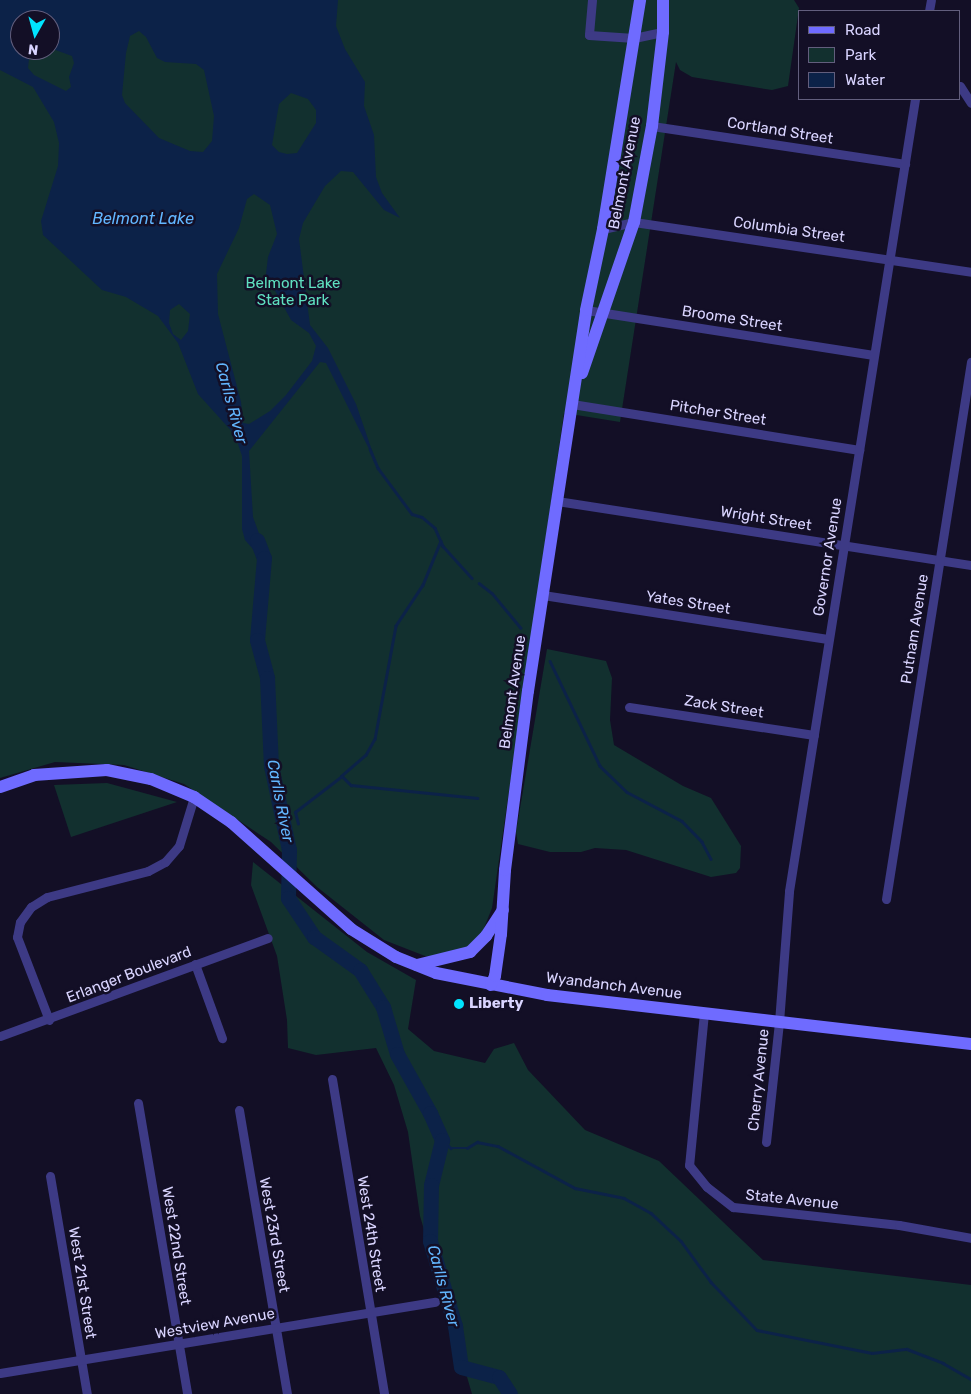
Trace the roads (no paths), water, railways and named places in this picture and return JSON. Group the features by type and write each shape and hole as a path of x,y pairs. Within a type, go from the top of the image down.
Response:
{"street":[{"path":"592,0 589,35 634,38 663,32"},
{"name":"Belmont Avenue","path":"491,984 495,976 504,908 505,870 557,501 586,310 604,229 640,0"},
{"name":"Belmont Avenue","path":"572,404 634,222 652,126 663,32 662,0"},
{"path":"663,15 668,0"},
{"path":"961,88 971,103"},
{"name":"Governor Avenue","path":"780,1022 789,890 915,100"},
{"name":"Cortland Street","path":"652,126 905,164"},
{"name":"Columbia Street","path":"604,229 634,222 971,272"},
{"name":"Broome Street","path":"586,310 874,355"},
{"name":"Putnam Avenue","path":"886,899 971,362"},
{"name":"Pitcher Street","path":"572,404 859,450"},
{"name":"Wright Street","path":"557,501 971,566"},
{"name":"Yates Street","path":"543,595 828,639"},
{"name":"Zack Street","path":"629,707 814,735"},
{"name":"Wyandanch Avenue","path":"0,787 34,775 107,770 151,779 194,797 231,822 368,940 436,973 547,995 971,1044"},
{"path":"49,1020 17,937 20,922 31,906 47,897 148,871 165,862 179,846 194,797"},
{"path":"417,965 470,952 486,936 504,908"},
{"name":"Erlanger Boulevard","path":"0,1036 49,1020 268,938"},
{"path":"195,964 222,1038"},
{"name":"State Avenue","path":"704,1013 689,1165 707,1187 733,1207 899,1225 971,1238"},
{"name":"Cherry Avenue","path":"766,1142 780,1022"},
{"name":"West 24th Street","path":"332,1079 384,1394"},
{"name":"West 22nd Street","path":"138,1104 187,1394"},
{"name":"West 23rd Street","path":"239,1110 286,1394"},
{"name":"West 21st Street","path":"50,1176 86,1394"},
{"name":"Westview Avenue","path":"0,1373 435,1302"}],"water":[{"name":"Belmont Lake","path":"0,0 338,0 336,26 345,49 365,82 364,106 374,135 376,177 382,193 400,218 384,210 353,172 341,171 325,186 303,223 299,239 310,325 328,348 356,404 377,465 326,363 320,362 249,451 253,517 268,558 260,557 245,540 242,529 242,456 235,435 198,394 178,343 158,316 126,297 102,290 43,235 41,221 58,166 59,143 54,122 33,87 0,70","holes":["139,31 146,37 157,58 165,62 196,64 204,70 214,116 212,141 203,152 190,151 159,138 125,103 122,95 126,53 130,36","291,93 308,99 316,110 316,123 297,153 287,154 279,152 272,145 279,104","254,194 270,205 277,234 268,257 266,274 291,320 309,333 316,346 312,361 286,395 270,411 249,424 243,423 241,402 218,314 217,274 239,228 247,199","179,304 190,314 188,331 181,340 173,334 169,323 170,310"]}],"waterway":[{"path":"370,449 378,468 412,514 422,517 435,528 443,546 472,578"},
{"name":"Carlls River","path":"257,540 264,558 257,640 267,678 271,766 289,850 288,898 314,937 360,970 383,1007 397,1054 430,1113 442,1140 431,1185 430,1241 455,1326 461,1367 499,1377 510,1394"},
{"path":"441,541 423,585 396,626 375,739 366,755 342,776 351,785 477,798"},
{"path":"479,583 492,593 521,628"},
{"path":"550,661 600,766 627,792 682,821 702,842 711,859"},
{"path":"298,824 295,812 342,776"},
{"path":"442,1140 451,1148 467,1148 477,1142 498,1146 575,1188 624,1198 651,1213 681,1241 711,1282 757,1330 872,1353 907,1349 943,1363 971,1379"}],"place":[{"name":"Liberty","path":"459,1004"}],"park label":[{"name":"Belmont Lake State Park","path":"293,292"}]}
